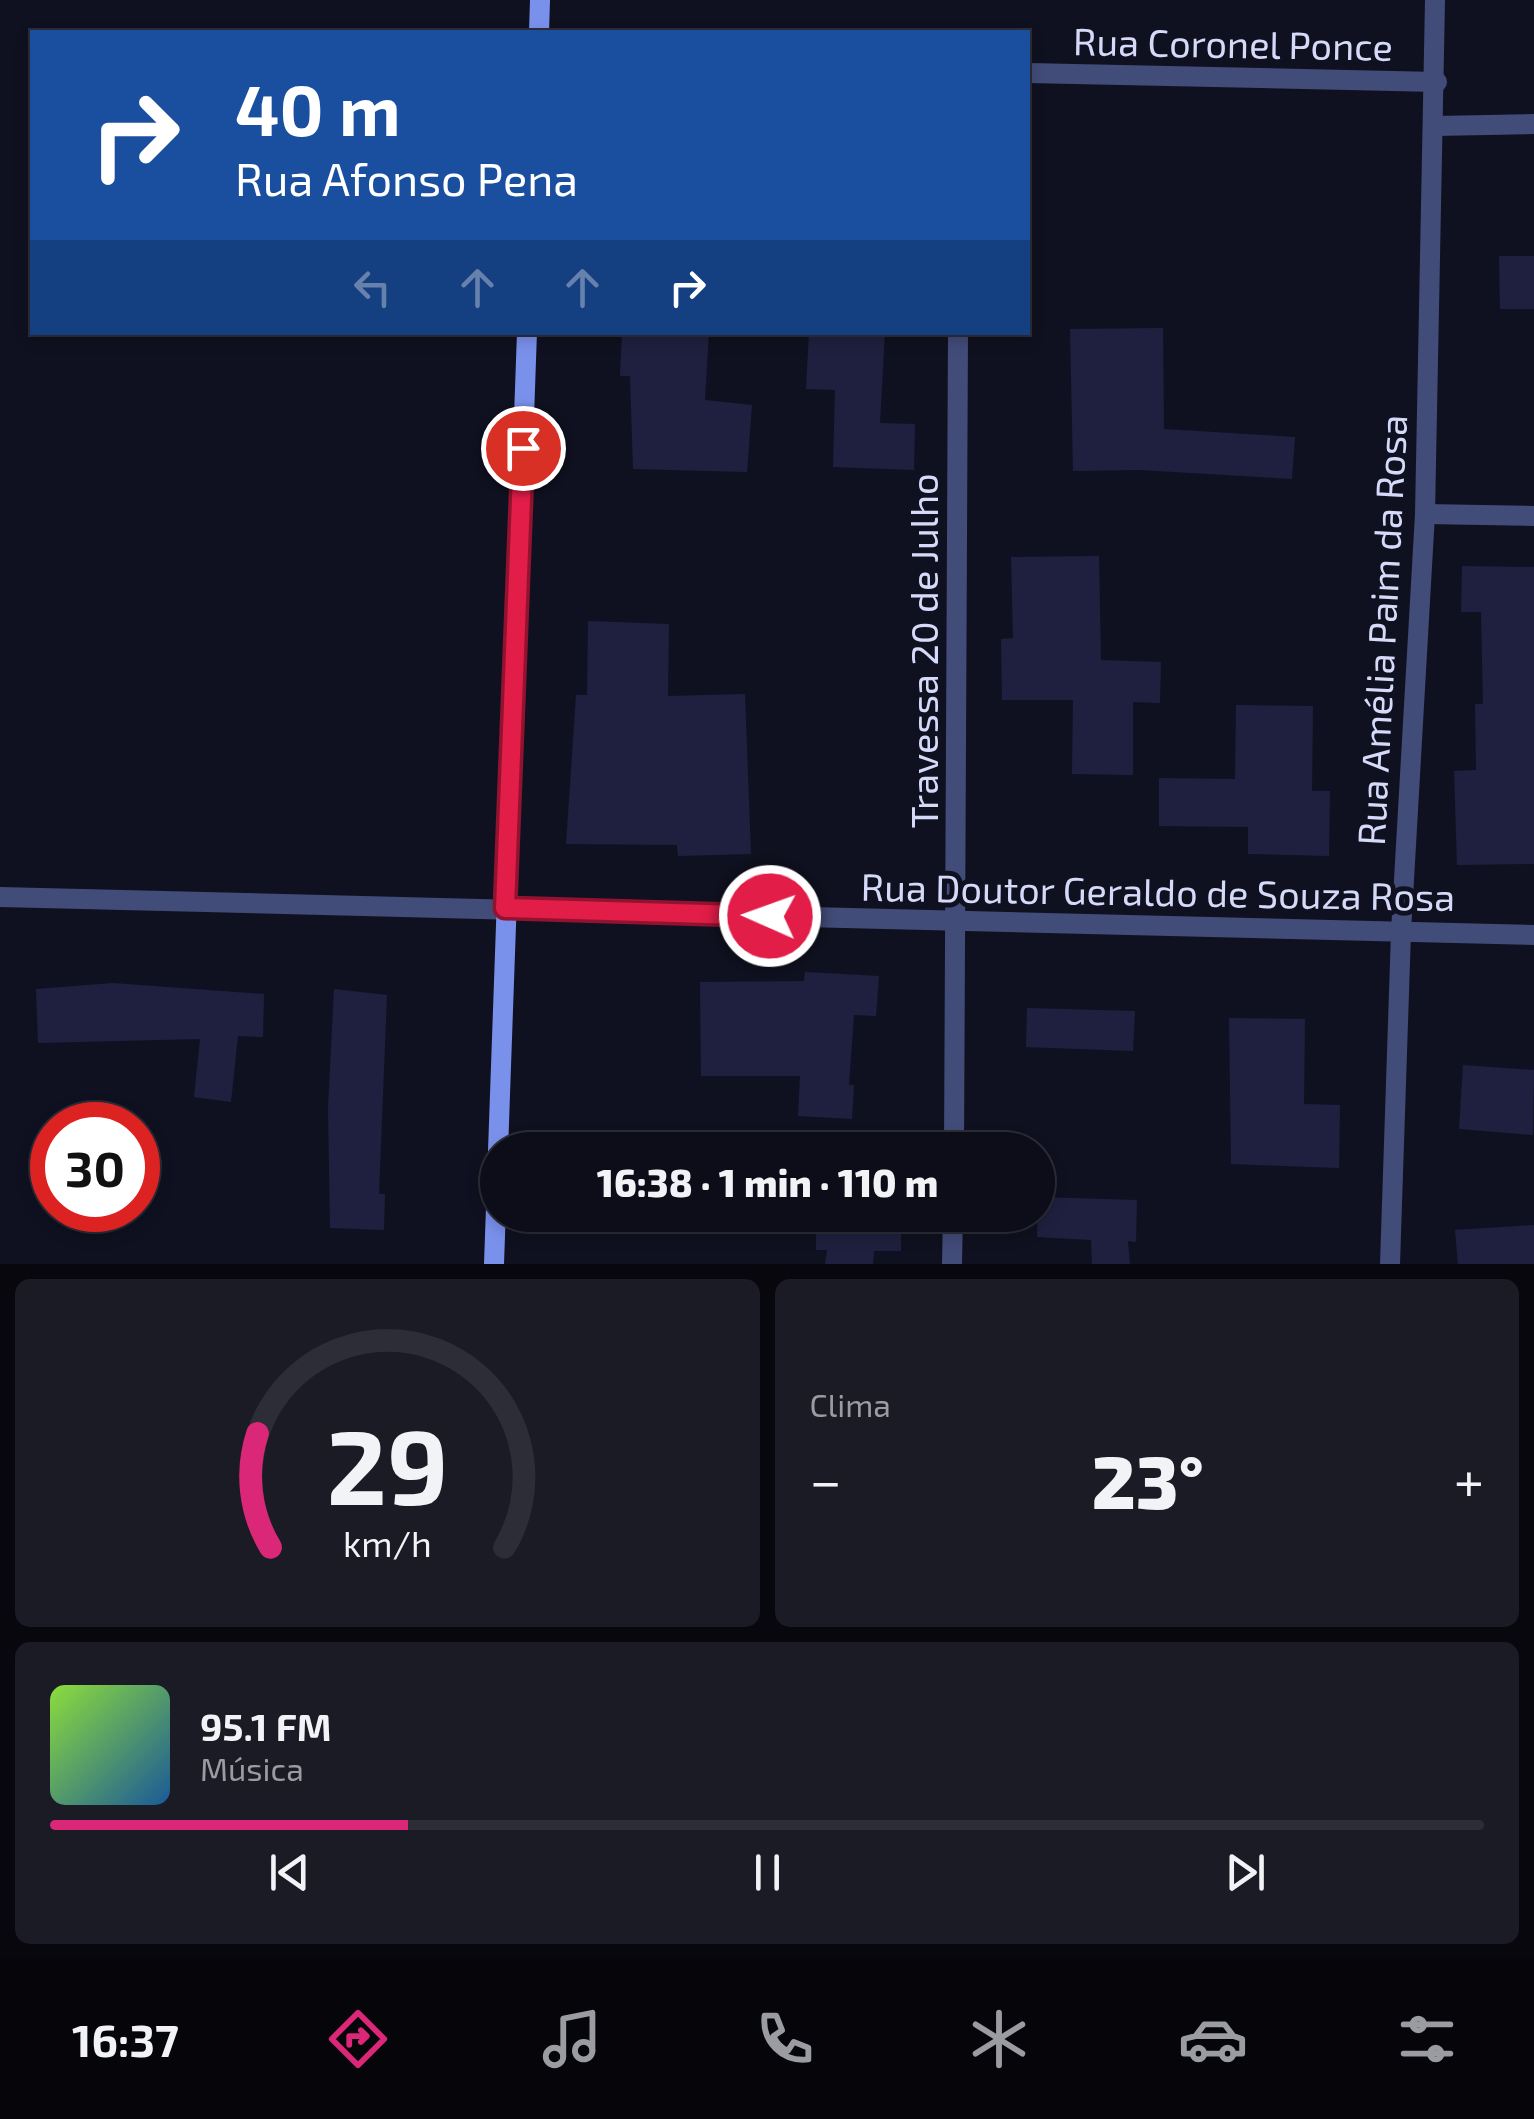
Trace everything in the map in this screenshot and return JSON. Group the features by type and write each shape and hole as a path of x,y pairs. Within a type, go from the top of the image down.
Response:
{"street":[{"path":"529,0 540,0 539,30"},
{"name":"Rua Amélia Paim da Rosa","path":"1390,1264 1401,932 1424,514 1436,0"},
{"name":"Rua Coronel Ponce","path":"1030,73 1436,82"},
{"path":"1435,126 1534,124"},
{"path":"494,1264 527,335"},
{"name":"Travessa 20 de Julho","path":"954,1132 958,335"},
{"path":"1424,514 1534,516"},
{"name":"Rua Doutor Geraldo de Souza Rosa","path":"0,898 1534,935"},
{"path":"952,1264 953,1232"}],"building":[{"path":"1499,256 1534,256 1534,309 1500,309"},
{"path":"1163,328 1164,429 1295,437 1292,479 1140,470 1073,471 1070,329"},
{"path":"622,335 709,335 705,400 752,405 747,472 633,469 630,376 620,376"},
{"path":"809,335 885,335 880,423 915,424 914,470 833,467 835,390 806,389"},
{"path":"1099,556 1101,660 1161,662 1160,703 1133,702 1133,775 1072,774 1073,700 1002,700 1001,639 1013,638 1011,557"},
{"path":"1462,566 1534,567 1534,864 1457,865 1454,771 1476,770 1475,704 1483,704 1481,612 1461,612"},
{"path":"588,621 669,624 668,696 745,694 751,854 678,856 677,845 566,844 576,695 587,695"},
{"path":"1236,705 1313,706 1312,791 1330,791 1329,856 1248,854 1248,827 1159,826 1159,778 1235,779"},
{"path":"805,972 879,976 876,1016 854,1015 849,1085 854,1085 852,1119 798,1116 800,1076 701,1076 700,982 804,981"},
{"path":"113,983 264,994 263,1037 238,1036 231,1102 194,1097 200,1039 38,1043 36,989"},
{"path":"334,989 387,995 379,1194 385,1194 384,1230 330,1228 328,1108"},
{"path":"1027,1008 1135,1011 1133,1051 1026,1047"},
{"path":"1229,1018 1305,1019 1304,1104 1340,1105 1339,1168 1231,1164"},
{"path":"1463,1065 1534,1070 1533,1135 1459,1129"},
{"path":"1055,1198 1137,1200 1136,1242 1128,1241 1130,1264 1092,1264 1091,1240 1037,1237 1037,1232 1055,1232"},
{"path":"1534,1225 1534,1264 1458,1264 1455,1230"},
{"path":"816,1232 901,1232 901,1251 874,1251 873,1264 825,1264 827,1250 816,1250"}],"route":[{"path":"523,448 505,908 770,916"}]}
